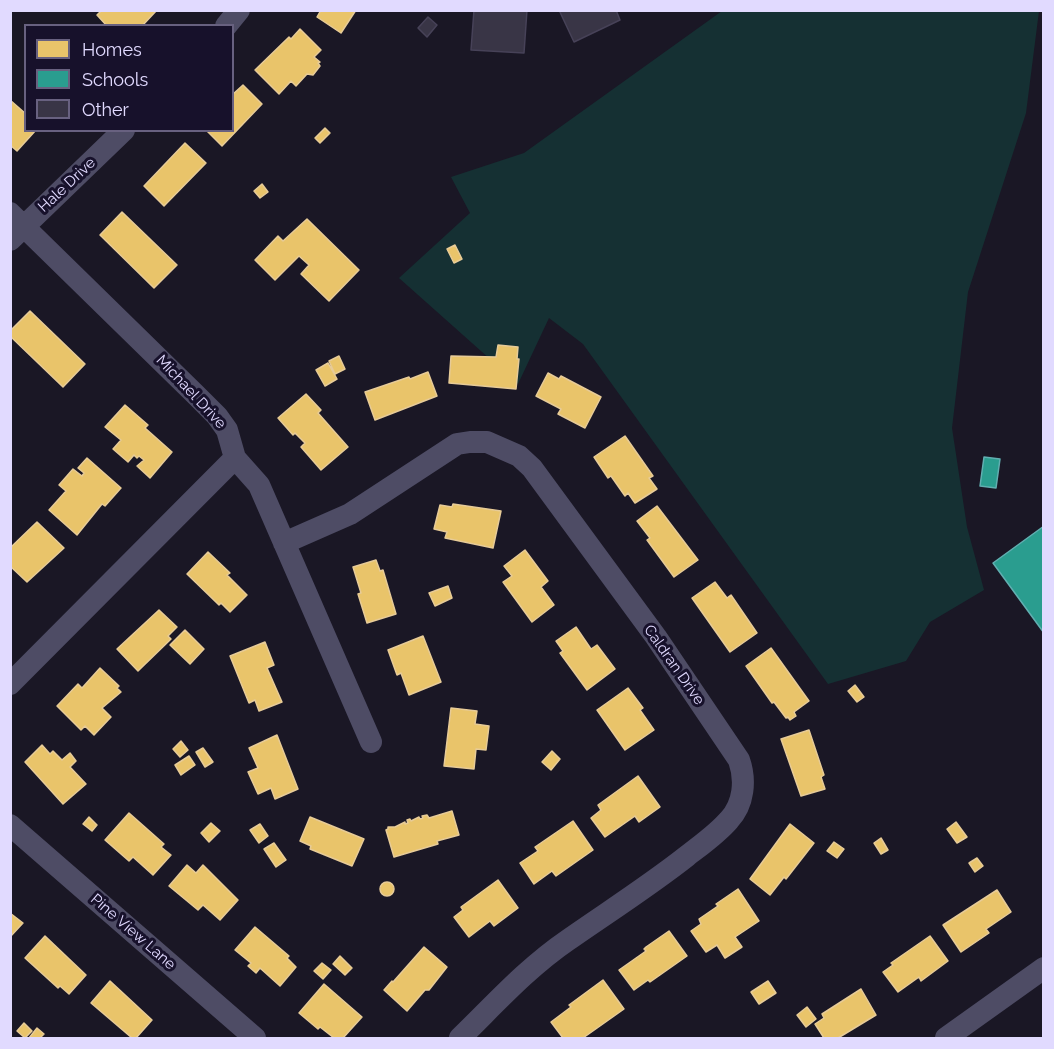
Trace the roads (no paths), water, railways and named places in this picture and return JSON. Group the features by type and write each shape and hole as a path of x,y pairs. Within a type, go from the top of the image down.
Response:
{"street":[{"path":"228,24 239,10"},
{"name":"Hale Drive","path":"15,226 122,132"},
{"name":"Michael Drive","path":"15,226 217,416 227,430 235,458 260,485 371,742"},
{"name":"Caldran Drive","path":"284,543 350,514 457,444 487,442 506,448 519,456 545,483 602,566 656,637 739,760 742,771 742,794 729,820 667,872 566,941 530,969 460,1038"},
{"path":"10,684 235,458"},
{"name":"Pine View Lane","path":"10,825 255,1038"},
{"path":"946,1038 1044,968"}]}
